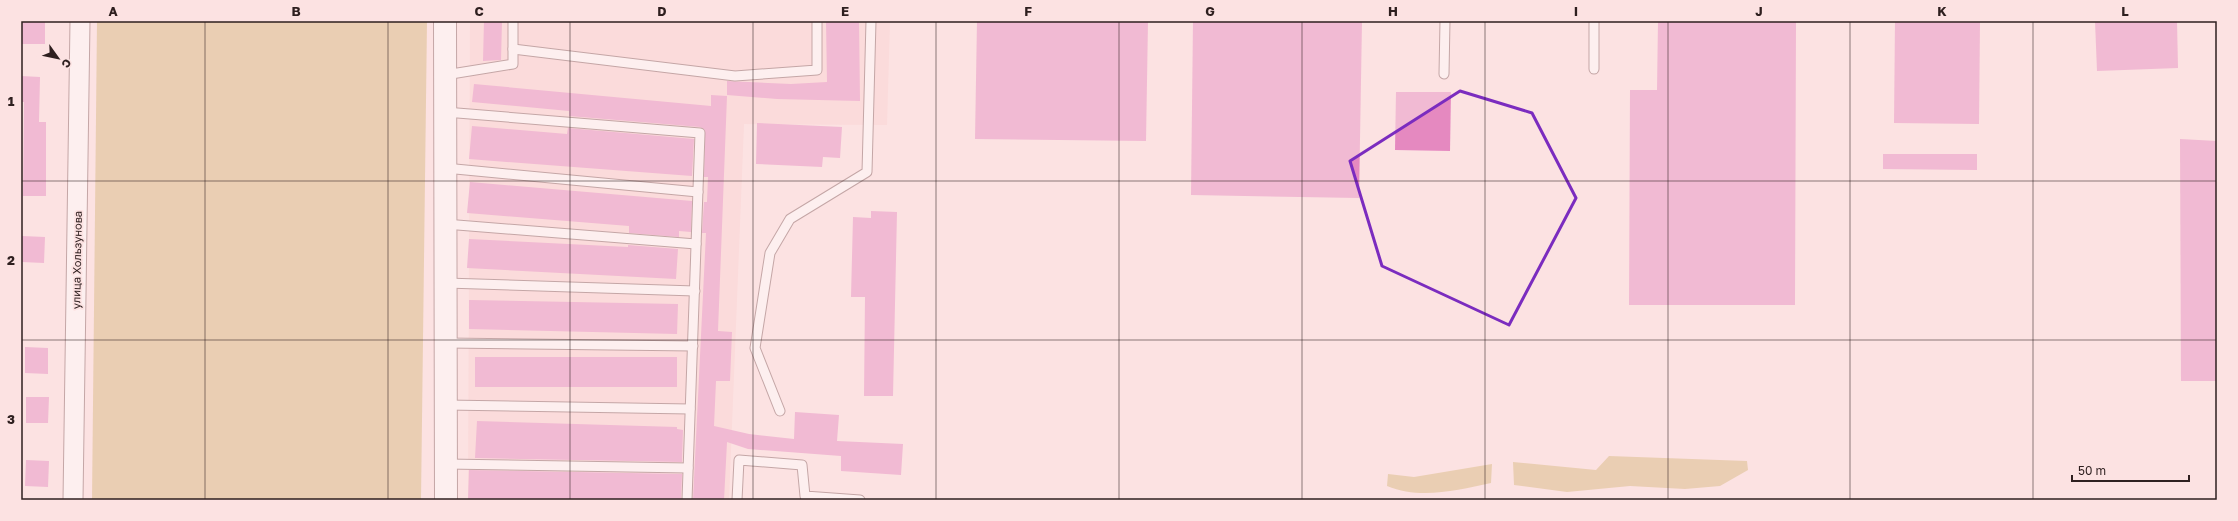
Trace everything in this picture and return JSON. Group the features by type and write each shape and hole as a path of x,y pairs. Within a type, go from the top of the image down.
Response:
{"main road":[{"path":"445,21 446,500"}],"street":[{"name":"улица Хользунова","path":"73,500 80,21"}],"lane":[{"path":"445,75 513,64 513,21"},
{"path":"513,49 735,76 817,70 817,21"},
{"path":"780,411 755,348 770,253 790,219 867,172 871,21"},
{"path":"1444,74 1445,21"},
{"path":"1594,21 1594,69"},
{"path":"445,112 700,133 687,500"},
{"path":"445,168 698,192"},
{"path":"445,224 696,244"},
{"path":"446,283 694,291"},
{"path":"446,343 693,346"},
{"path":"446,405 690,409"},
{"path":"737,500 739,460 802,465 805,496 860,500"},
{"path":"446,464 688,468"}],"highlighted area":[{"path":"1460,91 1532,113 1576,198 1509,325 1382,266 1350,161"}],"shaded area":[{"path":"97,21 427,21 421,500 92,500"},
{"path":"470,21 890,21 887,125 744,124 729,500 468,500"},
{"path":"1609,456 1747,461 1748,470 1720,486 1685,489 1630,486 1567,492 1514,485 1513,462 1596,470"},
{"path":"1492,464 1491,483 1478,486 1452,491 1426,493 1400,490 1387,486 1388,474 1414,477"}],"building":[{"path":"21,21 45,21 45,44 21,44"},
{"path":"484,21 502,21 501,60 483,61"},
{"path":"826,21 859,21 860,101 777,99 727,95 727,81 791,84 827,82"},
{"path":"977,21 1148,21 1146,141 975,139"},
{"path":"1193,21 1362,21 1359,198 1191,195"},
{"path":"1658,21 1796,21 1795,305 1629,305 1630,90 1657,90"},
{"path":"1895,21 1980,21 1979,124 1894,123"},
{"path":"2095,21 2177,21 2178,68 2097,71"},
{"path":"21,76 40,77 39,122 46,122 46,196 23,196 24,102 21,102"},
{"path":"474,84 711,106 711,95 727,96 718,331 732,332 730,381 716,381 714,426 749,434 794,439 795,412 839,415 837,441 903,444 901,475 841,471 841,456 748,449 727,442 724,500 693,500 706,233 702,233 704,202 707,202 708,177 704,177 705,130 700,127 569,116 569,111 472,102"},
{"path":"1396,92 1451,92 1450,151 1395,150"},
{"path":"757,123 842,127 840,158 823,157 822,167 756,164"},
{"path":"472,126 567,134 568,128 694,139 692,176 469,159"},
{"path":"2180,139 2217,141 2217,381 2181,381"},
{"path":"1883,154 1977,154 1977,170 1883,169"},
{"path":"470,182 692,201 691,232 679,231 679,237 629,233 629,226 467,213"},
{"path":"871,211 897,212 893,396 864,396 865,297 851,297 853,217 871,218"},
{"path":"22,236 45,237 44,263 22,262"},
{"path":"469,239 628,247 628,245 678,249 676,279 467,268"},
{"path":"469,300 678,304 677,334 469,329"},
{"path":"25,347 48,348 48,374 25,373"},
{"path":"475,357 677,357 677,387 475,387"},
{"path":"26,397 49,397 48,423 26,423"},
{"path":"477,421 677,427 677,429 683,430 682,462 475,458"},
{"path":"26,460 49,461 48,487 25,486"},
{"path":"469,470 682,474 681,500 468,500"}]}
